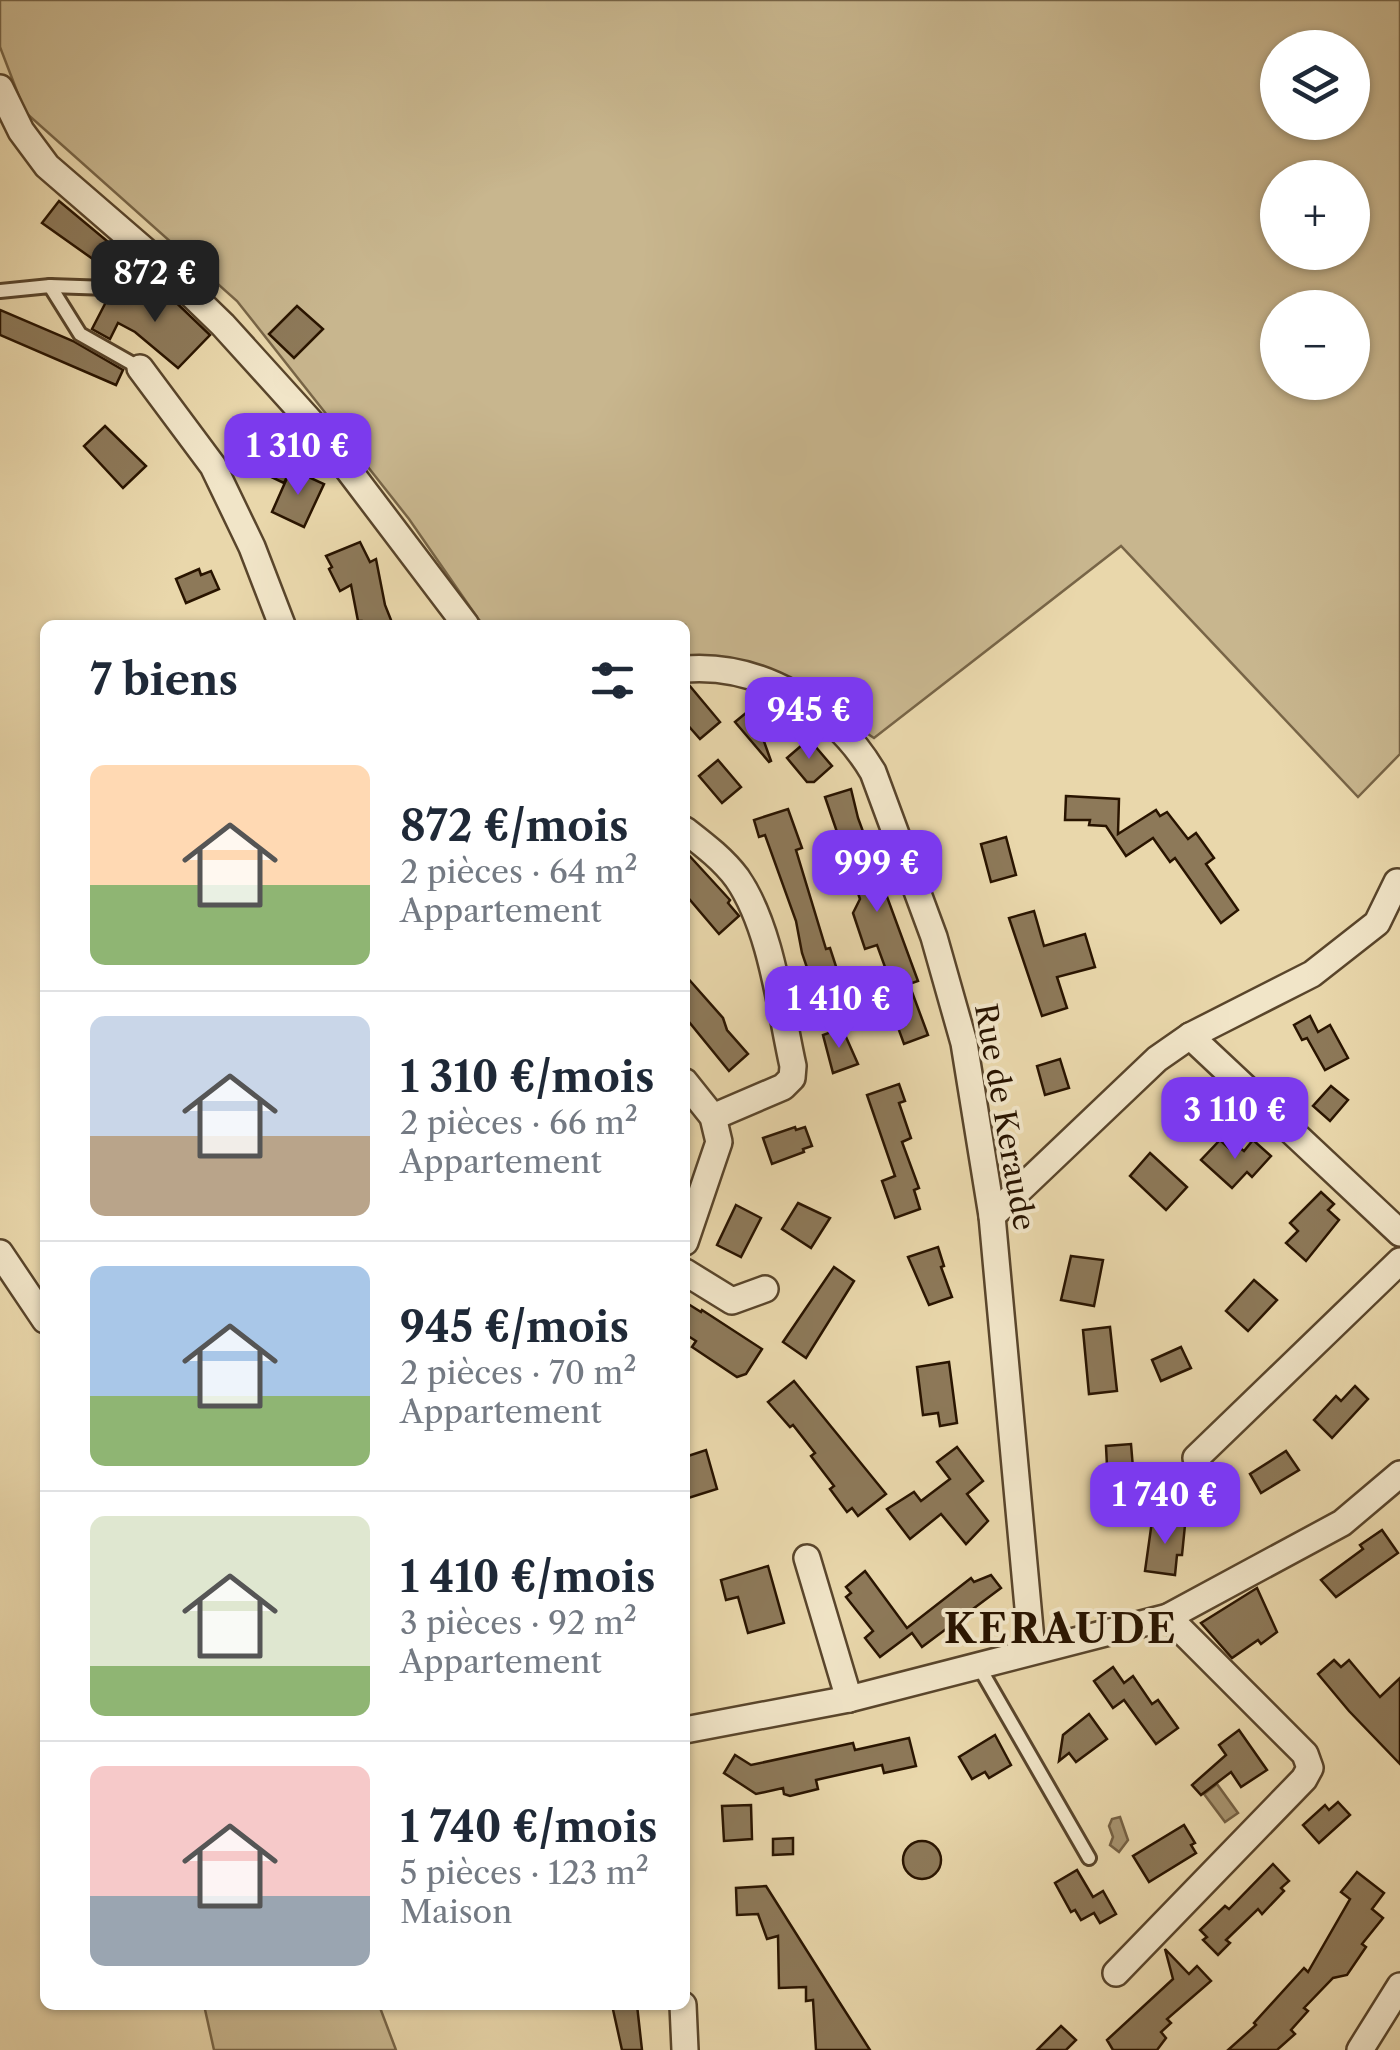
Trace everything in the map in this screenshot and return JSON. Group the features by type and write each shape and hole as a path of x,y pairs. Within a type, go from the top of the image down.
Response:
{"street":[{"path":"0,88 20,131 47,166 158,262 223,325 320,431 462,620"},
{"path":"140,368 213,466 252,547 280,620"},
{"name":"Rue de Keraude","path":"690,670 720,671 785,689 824,713 860,750 873,772 934,937 964,1043 992,1216 1032,1651"},
{"path":"690,834 722,860 742,887 762,932 793,1066 792,1078 783,1087 713,1117"},
{"path":"992,1216 1156,1059 1190,1036 1312,974 1377,924 1397,882"},
{"path":"1190,1036 1400,1233"},
{"path":"690,1088 713,1117 718,1133 718,1151 690,1228"},
{"path":"0,1253 40,1313"},
{"path":"1196,1458 1400,1261"},
{"path":"690,1275 732,1302 765,1288"},
{"path":"690,1729 849,1699 1168,1616 1342,1523 1400,1474"},
{"path":"807,1558 849,1699"},
{"path":"1116,1973 1304,1779 1310,1768 1305,1754 1168,1616"},
{"path":"1360,2050 1400,1986"},
{"path":"684,2010 685,2050"}],"lane":[{"path":"0,291 50,286 138,289 158,262"},
{"path":"50,286 80,334 140,368"},
{"path":"978,1665 1089,1858"}],"shaded area":[{"path":"0,0 1400,0 1400,754 1358,797 1121,546 874,738 791,683 690,660 690,620 479,620 409,519 237,301 25,112 0,47"},
{"path":"1217,1784 1238,1813 1225,1822 1204,1794"},
{"path":"1120,1817 1128,1840 1119,1852 1110,1845 1113,1837 1109,1826 1112,1819"},
{"path":"205,2010 381,2010 396,2050 214,2050"}],"building":[{"path":"59,201 137,266 128,279 110,278 94,266 97,262 42,223"},
{"path":"162,289 210,335 178,368 118,323 110,339 92,329 108,298 151,303"},
{"path":"297,306 323,329 294,358 269,334"},
{"path":"0,310 73,341 123,370 116,385 0,335"},
{"path":"105,426 146,466 123,488 84,446"},
{"path":"277,459 292,466 284,483 269,476"},
{"path":"291,469 324,484 304,527 272,512"},
{"path":"360,542 370,562 376,559 391,620 358,620 351,585 340,591 326,556"},
{"path":"199,569 201,575 211,571 219,589 186,603 176,579"},
{"path":"690,686 720,722 700,739 690,728"},
{"path":"752,708 771,761 769,762 735,722"},
{"path":"809,739 832,766 814,782 807,782 787,758"},
{"path":"718,760 741,787 722,803 699,776"},
{"path":"851,789 918,981 909,984 928,1035 904,1044 892,1011 900,1008 877,945 865,949 853,913 860,899 825,797"},
{"path":"1066,796 1119,799 1118,834 1156,810 1160,816 1167,812 1188,839 1196,833 1214,858 1206,864 1238,910 1221,923 1175,858 1170,862 1153,838 1126,856 1106,826 1089,825 1090,820 1065,820"},
{"path":"788,809 802,848 796,850 826,949 830,948 846,997 820,1006 796,921 765,835 759,837 754,820"},
{"path":"1006,837 1016,875 991,882 981,844"},
{"path":"690,856 730,900 728,903 739,916 719,934 690,900"},
{"path":"1034,911 1044,946 1085,934 1095,967 1057,977 1067,1008 1042,1016 1009,918"},
{"path":"690,981 748,1054 729,1071 690,1023"},
{"path":"1310,1016 1318,1032 1330,1025 1348,1058 1325,1070 1307,1038 1302,1040 1294,1025"},
{"path":"842,1028 858,1064 833,1073 823,1035"},
{"path":"1060,1059 1069,1088 1045,1095 1037,1066"},
{"path":"899,1084 905,1101 899,1103 911,1138 902,1142 919,1188 914,1190 920,1209 895,1218 882,1181 895,1176 867,1095"},
{"path":"1331,1086 1348,1100 1330,1121 1313,1106"},
{"path":"805,1127 812,1146 772,1164 763,1138"},
{"path":"1220,1140 1235,1154 1240,1148 1244,1151 1253,1140 1271,1156 1252,1177 1247,1172 1232,1188 1201,1160"},
{"path":"1150,1153 1187,1187 1166,1210 1130,1176"},
{"path":"1321,1192 1334,1204 1328,1210 1339,1220 1306,1261 1286,1243 1298,1231 1290,1223"},
{"path":"798,1203 830,1218 811,1248 782,1229"},
{"path":"736,1205 761,1218 741,1257 717,1245"},
{"path":"938,1247 952,1297 929,1305 908,1257"},
{"path":"1071,1256 1103,1260 1094,1306 1061,1300"},
{"path":"834,1267 854,1281 806,1358 783,1342"},
{"path":"1254,1280 1277,1300 1248,1331 1226,1311"},
{"path":"690,1305 762,1349 746,1374 737,1377 692,1347 696,1341 690,1337"},
{"path":"1110,1327 1117,1391 1089,1394 1083,1330"},
{"path":"1181,1347 1191,1368 1161,1381 1152,1360"},
{"path":"949,1362 957,1423 940,1426 938,1413 923,1415 917,1367"},
{"path":"794,1381 886,1494 858,1516 852,1508 847,1512 830,1489 834,1486 811,1456 815,1453 768,1402"},
{"path":"1355,1386 1368,1399 1332,1438 1314,1420 1336,1396 1341,1401"},
{"path":"1131,1444 1134,1480 1101,1484 1100,1467 1107,1466 1106,1446"},
{"path":"957,1447 983,1481 967,1494 988,1521 966,1544 941,1514 910,1539 887,1509 914,1492 921,1501 950,1479 937,1462"},
{"path":"706,1450 717,1489 690,1497 690,1455"},
{"path":"1286,1451 1299,1470 1261,1493 1250,1474"},
{"path":"1152,1521 1185,1525 1175,1575 1145,1571"},
{"path":"1382,1530 1398,1553 1336,1597 1321,1580"},
{"path":"768,1566 784,1623 748,1633 738,1597 726,1600 721,1580"},
{"path":"865,1571 907,1628 971,1578 974,1582 991,1575 1001,1588 922,1647 912,1633 880,1657 865,1638 873,1631 846,1597 851,1593 846,1587"},
{"path":"1257,1588 1277,1632 1232,1658 1201,1623"},
{"path":"1334,1660 1341,1667 1349,1660 1380,1697 1400,1678 1400,1764 1318,1674"},
{"path":"1113,1667 1124,1683 1133,1676 1152,1704 1158,1700 1178,1728 1156,1744 1124,1700 1113,1708 1094,1681"},
{"path":"1089,1714 1107,1739 1076,1762 1069,1753 1059,1761 1063,1735"},
{"path":"1239,1730 1267,1770 1241,1787 1231,1772 1201,1795 1192,1785 1226,1755 1219,1745"},
{"path":"995,1735 1011,1765 989,1778 985,1772 972,1779 959,1757"},
{"path":"909,1738 916,1766 884,1773 882,1765 816,1780 818,1789 790,1796 784,1794 783,1788 756,1794 724,1773 735,1755 751,1765 853,1743 855,1750"},
{"path":"1338,1802 1350,1815 1319,1843 1303,1825 1325,1805 1329,1810"},
{"path":"751,1805 752,1839 724,1841 722,1806"},
{"path":"1184,1825 1195,1843 1191,1845 1196,1853 1149,1882 1133,1856"},
{"path":"793,1838 793,1854 773,1855 773,1839"},
{"path":"922,1841 936,1846 941,1860 936,1874 922,1879 908,1874 903,1860 908,1846"},
{"path":"1273,1864 1289,1881 1281,1888 1284,1891 1262,1914 1258,1909 1226,1940 1230,1943 1218,1955 1203,1940 1207,1937 1200,1930 1225,1906 1229,1909"},
{"path":"1077,1870 1093,1897 1103,1891 1116,1914 1100,1923 1094,1913 1081,1920 1075,1910 1071,1912 1055,1883"},
{"path":"1357,1872 1384,1893 1372,1909 1383,1918 1362,1944 1366,1947 1347,1975 1333,1978 1304,2008 1308,2011 1291,2030 1295,2034 1277,2050 1228,2050 1256,2025 1304,1968 1308,1972 1350,1899 1341,1892"},
{"path":"766,1886 870,2050 816,2050 813,2000 806,2001 806,1987 779,1988 778,1936 767,1939 758,1914 737,1915 736,1888"},
{"path":"1165,1949 1189,1974 1197,1966 1211,1981 1167,2019 1171,2023 1161,2032 1166,2038 1157,2050 1113,2050 1107,2040 1173,1979"},
{"path":"613,2010 638,2010 642,2050 622,2050"},
{"path":"1061,2026 1076,2040 1066,2050 1037,2050"}],"district":[{"name":"KERAUDE","path":"1061,1628"}]}
